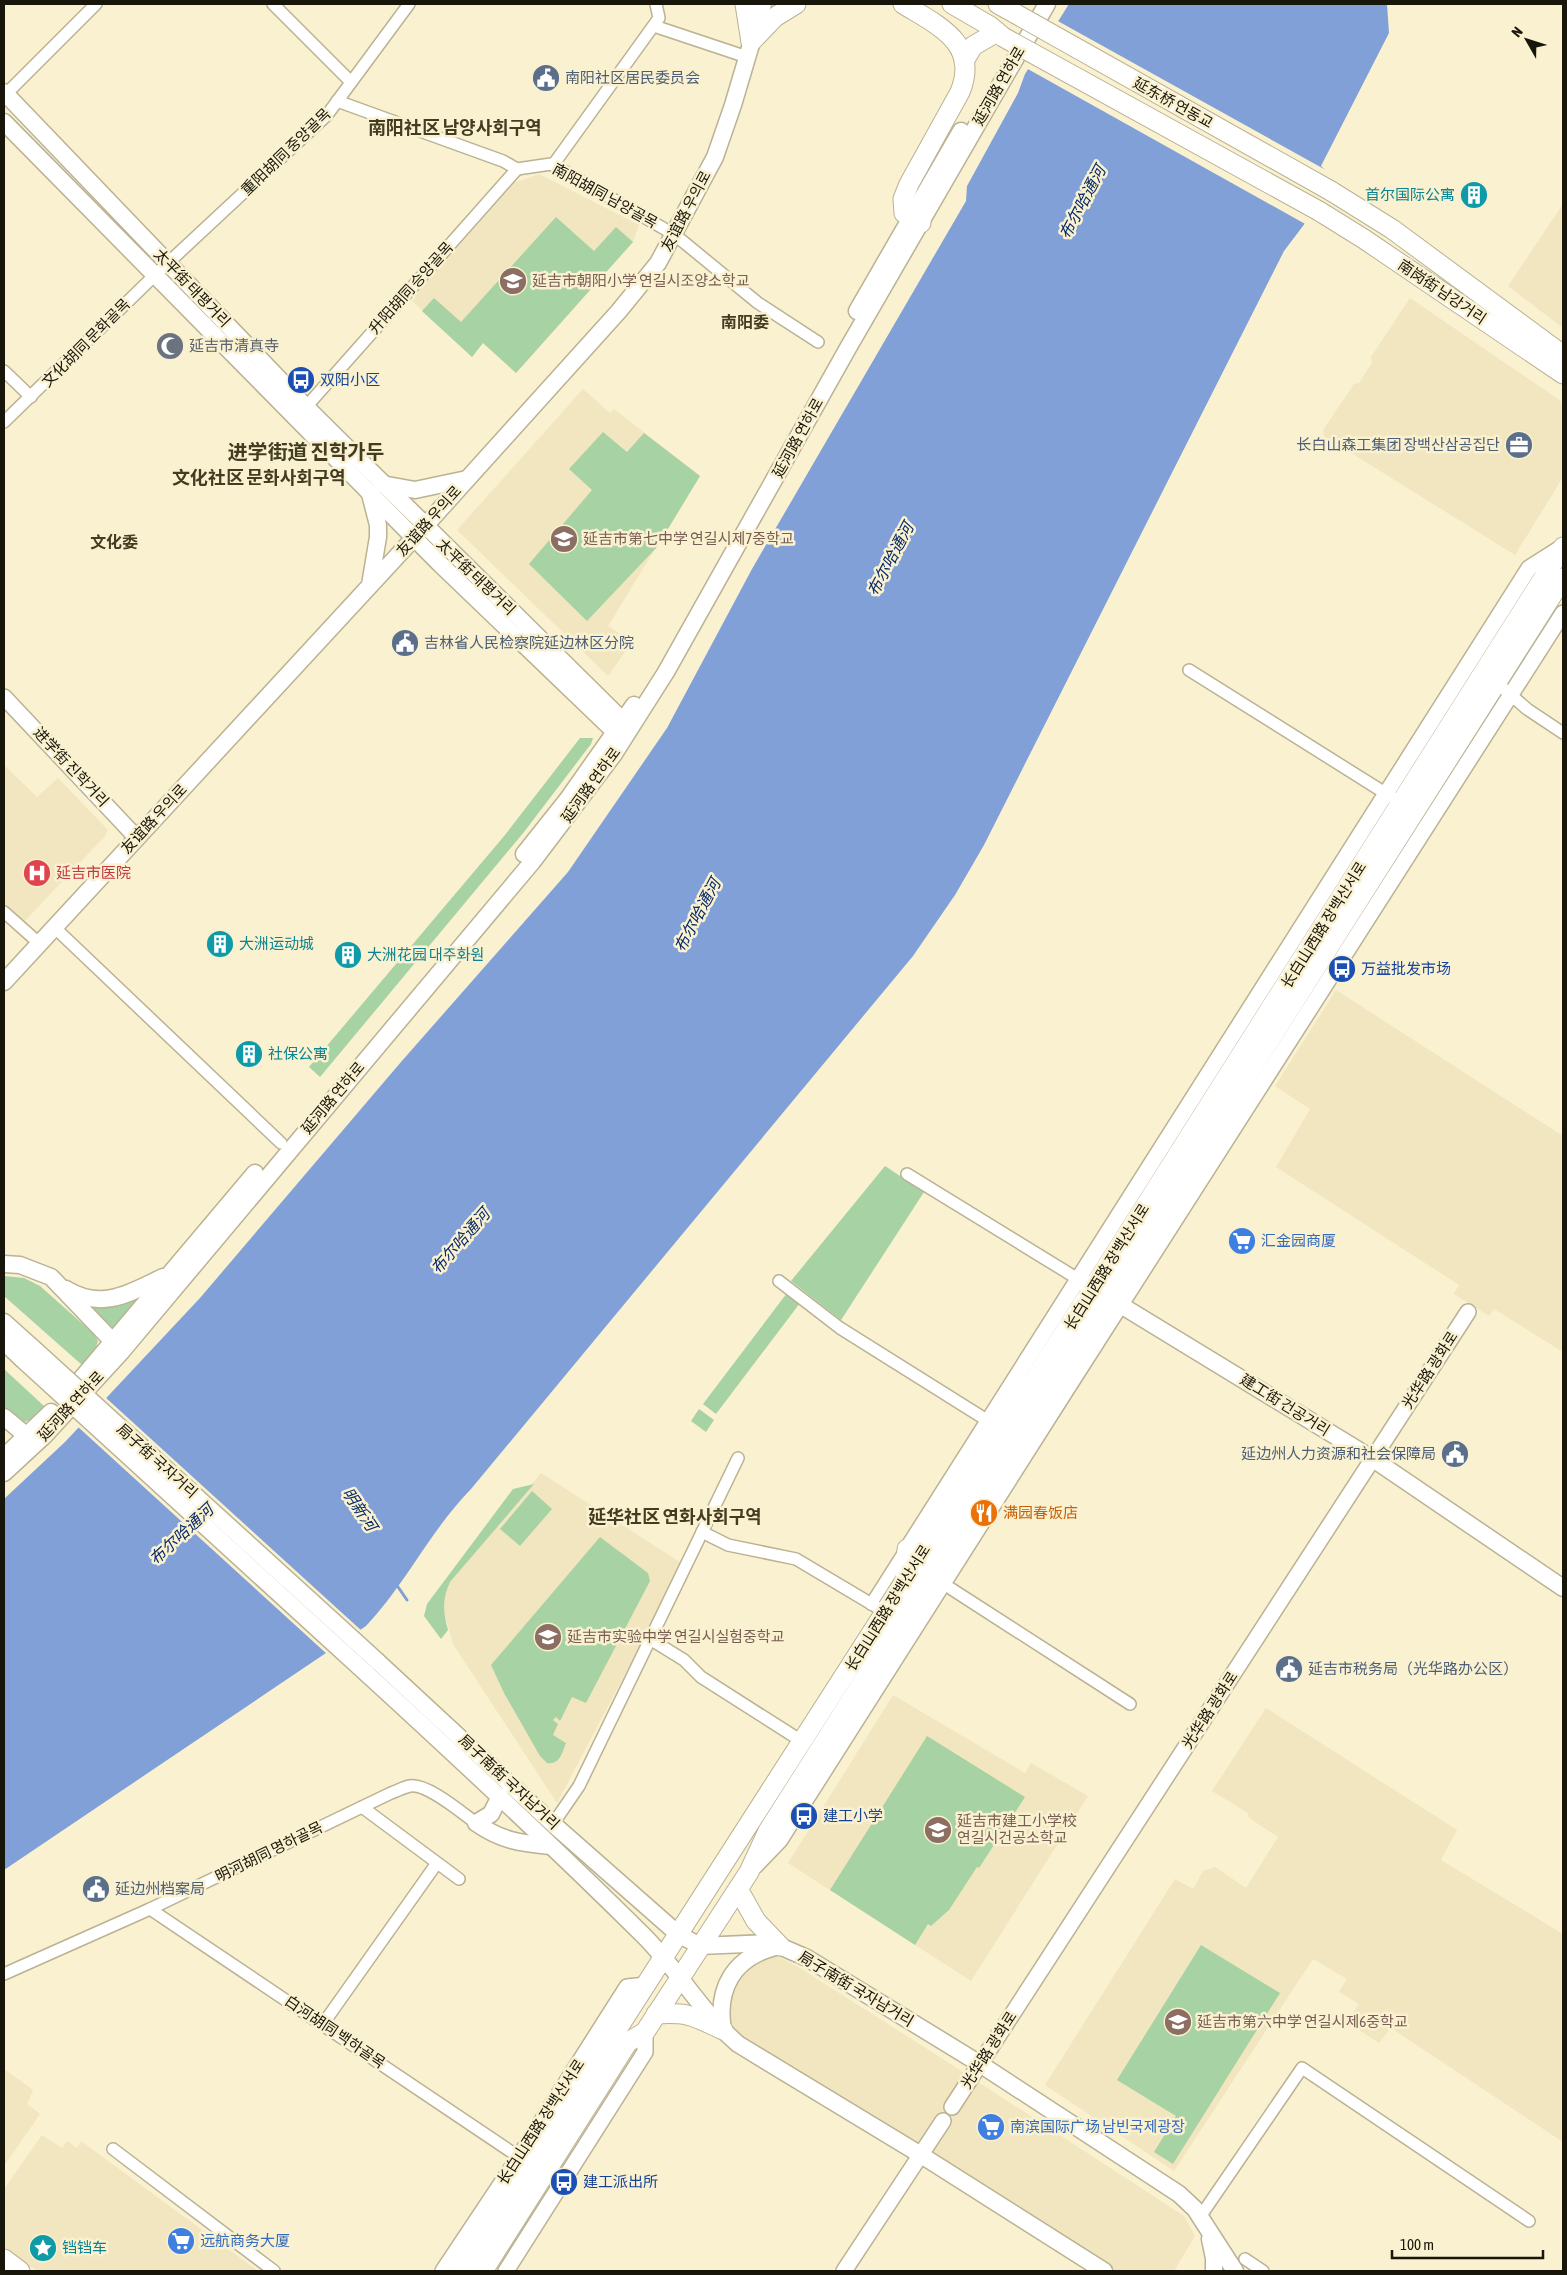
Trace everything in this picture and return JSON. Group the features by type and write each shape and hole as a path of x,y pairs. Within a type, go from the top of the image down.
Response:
{"main road":[{"path":"745,4 749,50"},
{"name":"友谊路 우의로","path":"4,982 419,532 639,287 658,263 675,235 714,157 763,4"},
{"path":"749,50 775,17 796,4"},
{"path":"902,4 949,33 959,46 964,61 965,81 916,169 903,199 903,210 915,220"},
{"name":"延东桥 연동교","path":"952,4 1000,34 1319,211"},
{"name":"延河路 연하로","path":"4,1473 29,1442 116,1348 544,846 622,729 915,220 1035,4"},
{"name":"延河路 연하로","path":"915,220 1047,4"},
{"name":"延东桥 연동교","path":"1007,8 1330,192"},
{"path":"964,61 973,46 1000,34"},
{"name":"太平街 태평거리","path":"5,93 306,407 376,489"},
{"name":"太平街 태평거리","path":"4,122 155,275 622,729"},
{"name":"南岗街 남강거리","path":"1330,192 1392,229 1560,365"},
{"name":"南岗街 남강거리","path":"1319,211 1560,365"},
{"path":"1560,365 1563,383"},
{"path":"370,585 378,537 376,489 415,490 467,479"},
{"name":"长白山西路 장백산서로","path":"483,2271 628,2042 645,2032 749,1872 768,1831 936,1579 1100,1292 1393,798 1563,546"},
{"name":"长白山西路 장백산서로","path":"462,2271 803,1742 878,1608 905,1581 995,1425 1100,1292 1563,578"},
{"name":"延河路 연하로","path":"116,1348 171,1272 528,848 622,729"},
{"path":"4,1264 20,1265 50,1277 116,1348"},
{"path":"4,1272 25,1275 41,1282 116,1348"},
{"path":"60,1286 72,1293 90,1298 117,1298 133,1293 171,1272"},
{"name":"建工街 건공거리","path":"1100,1292 1373,1459 1562,1583"},
{"name":"局子街 국자거리","path":"4,1322 28,1353 372,1667"},
{"name":"局子街 국자거리","path":"4,1342 28,1353"},
{"path":"4,1416 29,1442"},
{"path":"4,1424 29,1442"},
{"name":"延河路 연하로","path":"4,1457 29,1442"},
{"path":"905,1581 907,1549"},
{"name":"局子南街 국자남거리","path":"372,1667 550,1846 665,1958 723,2030 738,2044 921,2154 1097,2270"},
{"name":"局子南街 국자남거리","path":"372,1667 678,1934 700,1946 767,1943 780,1946 807,1958 980,2064 1179,2194 1195,2209 1209,2232 1240,2265"},
{"path":"500,1796 491,1814 476,1823 494,1835 513,1842 550,1846"},
{"path":"723,2030 720,2002 729,1980 747,1960 760,1952 780,1946 756,1921 738,1889"},
{"path":"656,2014 689,2014 723,2030"},
{"path":"1209,2232 1214,2258 1214,2271"},
{"path":"4,2260 20,2271"}],"street":[{"path":"5,93 96,4"},
{"path":"272,4 351,82"},
{"name":"重阳胡同 중양골목","path":"168,264 327,115 409,4"},
{"path":"553,165 654,26 659,18 656,4"},
{"path":"654,26 749,50"},
{"path":"337,101 503,161 517,169"},
{"name":"南阳胡同 남양골목","path":"517,169 553,165 675,235 758,303 818,342"},
{"name":"升阳胡同 승양골목","path":"306,407 517,169"},
{"name":"文化胡同 문화골목","path":"4,422 168,264"},
{"path":"4,371 31,397"},
{"name":"长白山西路 장백산서로","path":"1100,1292 1511,696 1563,613"},
{"path":"1189,670 1393,798"},
{"path":"1497,682 1527,709 1563,733"},
{"name":"进学街 진학거리","path":"4,697 137,838"},
{"path":"4,912 40,944"},
{"path":"54,927 281,1143"},
{"path":"907,1174 1100,1292"},
{"path":"779,1281 840,1328 995,1425"},
{"name":"光华路 광화로","path":"952,2107 1468,1312"},
{"name":"长白山西路 장백산서로","path":"907,1549 995,1425"},
{"path":"554,1824 579,1786 738,1458"},
{"path":"702,1532 728,1545 796,1559 878,1608 907,1549"},
{"path":"936,1579 1130,1704"},
{"path":"650,1640 684,1660 701,1677 803,1742"},
{"name":"明河胡同 명하골목","path":"4,1974 150,1909 411,1785 420,1786 433,1793 476,1823"},
{"path":"362,1807 459,1879"},
{"path":"323,2024 437,1863"},
{"name":"白河胡同 백하골목","path":"150,1909 519,2157"},
{"name":"长白山西路 장백산서로","path":"442,2271 519,2157 627,1987 647,1985"},
{"name":"长白山西路 장백산서로","path":"506,2271 645,2052 645,2032"},
{"path":"1200,2217 1302,2068 1529,2221"},
{"path":"844,2271 943,2120"},
{"path":"113,2150 274,2271"},
{"path":"1240,2265 1263,2271"}],"shaded area":[{"name":"延吉市朝阳小学 연길시조양소학교","path":"539,174 639,225 633,242 516,373 483,343 472,357 412,301 416,298 414,296 514,183"},
{"path":"1563,204 1563,328 1508,286"},
{"path":"1410,298 1561,401 1563,412 1563,477 1515,555 1324,436 1323,430 1354,384 1359,383 1372,363 1371,357"},
{"name":"延吉市第七中学 연길시제7중학교","path":"583,389 610,413 614,409 700,476 608,626 632,642 608,676 457,530"},
{"name":"延吉市医院","path":"4,765 37,797 58,778 108,830 104,837 22,924 4,908"},
{"path":"1336,990 1563,1136 1563,1352 1494,1309 1489,1316 1454,1294 1459,1285 1276,1167 1310,1109 1275,1086"},
{"name":"延吉市实验中学 연길시실험중학교","path":"541,1473 683,1564 557,1803 453,1644 443,1608 444,1594 450,1582"},
{"name":"延吉市建工小学校 연길시건공소학교","path":"893,1695 1025,1773 1031,1763 1088,1796 971,1981 788,1863"},
{"path":"1266,1708 1457,1830 1441,1860 1563,1934 1563,2142 1391,2028 1379,2043 1347,2022 1359,2004 1339,1992 1347,1979 1313,1959 1174,2171 1045,2085 1175,1879 1193,1889 1203,1871 1215,1867 1246,1888 1278,1837 1249,1818 1248,1813 1212,1791"},
{"path":"775,1955 800,1968 946,2061 1184,2216 1195,2236 1174,2271 1116,2271 731,2032 727,2005 729,1994 743,1972 767,1957"},
{"path":"4,2069 33,2090 27,2104 40,2114 4,2166"},
{"path":"42,2135 62,2148 67,2141 77,2148 81,2141 258,2271 37,2271 4,2247 4,2189"}],"green space":[{"path":"556,217 594,251 616,227 633,242 516,373 483,343 472,357 422,311 434,298 461,322"},
{"path":"603,432 627,452 644,433 700,476 657,547 587,621 529,564 592,490 569,469"},
{"path":"580,738 593,738 591,744 524,832 320,1077 309,1067 505,835"},
{"path":"885,1166 924,1192 841,1320 791,1281"},
{"path":"4,1276 24,1278 40,1286 94,1334 98,1341 95,1350 82,1365 4,1296"},
{"path":"142,1293 113,1328 79,1298"},
{"path":"787,1293 800,1303 716,1414 703,1404"},
{"path":"4,1369 44,1406 32,1419 22,1423 4,1411"},
{"path":"699,1409 714,1420 706,1432 691,1421"},
{"path":"534,1484 450,1582 444,1606 448,1630 441,1639 424,1616 427,1604 513,1489"},
{"path":"532,1491 552,1509 520,1546 500,1529"},
{"path":"600,1537 648,1573 650,1581 586,1703 572,1697 560,1721 556,1717 553,1720 558,1724 553,1735 566,1743 558,1760 547,1763 540,1756 504,1693 491,1665"},
{"path":"927,1736 1025,1797 949,1910 931,1926 928,1924 915,1945 830,1890"},
{"path":"1201,1945 1280,1993 1173,2164 1154,2152 1176,2116 1117,2080"}],"water":[{"name":"布尔哈通河","path":"1069,4 1387,4 1389,33 1321,166 1330,175 1309,218 1284,251 984,845 955,895 913,956 442,1523 393,1593 366,1626 4,1870 4,1499 65,1442 200,1298 401,1062 568,872 667,728 752,569 966,201 967,186 1018,93 1025,74"}],"pier":[{"path":"1056,20 1333,174 1307,225 1026,68"},
{"path":"105,1397 363,1632 328,1655 77,1426"}],"waterway":[{"name":"明新河","path":"396,1584 407,1600"}],"place":[{"name":"南阳社区居民委员会","path":"546,78"},
{"name":"首尔国际公寓","path":"1474,195"},
{"name":"延吉市朝阳小学 연길시조양소학교","path":"513,281"},
{"name":"延吉市清真寺","path":"170,346"},
{"name":"双阳小区","path":"301,380"},
{"name":"长白山森工集团 장백산삼공집단","path":"1519,445"},
{"name":"延吉市第七中学 연길시제7중학교","path":"564,539"},
{"name":"吉林省人民检察院延边林区分院","path":"405,643"},
{"name":"延吉市医院","path":"37,873"},
{"name":"大洲运动城","path":"220,944"},
{"name":"大洲花园 대주화원","path":"348,955"},
{"name":"万益批发市场","path":"1342,969"},
{"name":"社保公寓","path":"249,1054"},
{"name":"汇金园商厦","path":"1242,1241"},
{"name":"延边州人力资源和社会保障局","path":"1455,1454"},
{"name":"满园春饭店","path":"984,1513"},
{"name":"延吉市实验中学 연길시실험중학교","path":"548,1637"},
{"name":"延吉市税务局（光华路办公区）","path":"1289,1669"},
{"name":"建工小学","path":"804,1816"},
{"name":"延吉市建工小学校 연길시건공소학교","path":"938,1830"},
{"name":"延边州档案局","path":"96,1889"},
{"name":"延吉市第六中学 연길시제6중학교","path":"1178,2022"},
{"name":"南滨国际广场 남빈국제광장","path":"991,2127"},
{"name":"建工派出所","path":"564,2182"},
{"name":"远航商务大厦","path":"181,2241"},
{"name":"铛铛车","path":"43,2248"}],"district":[{"name":"南阳社区 남양사회구역","path":"455,128"},
{"name":"南阳委","path":"745,322"},
{"name":"进学街道 진학가두","path":"306,452"},
{"name":"文化社区 문화사회구역","path":"259,478"},
{"name":"文化委","path":"114,542"},
{"name":"延华社区 연화사회구역","path":"675,1517"}]}
